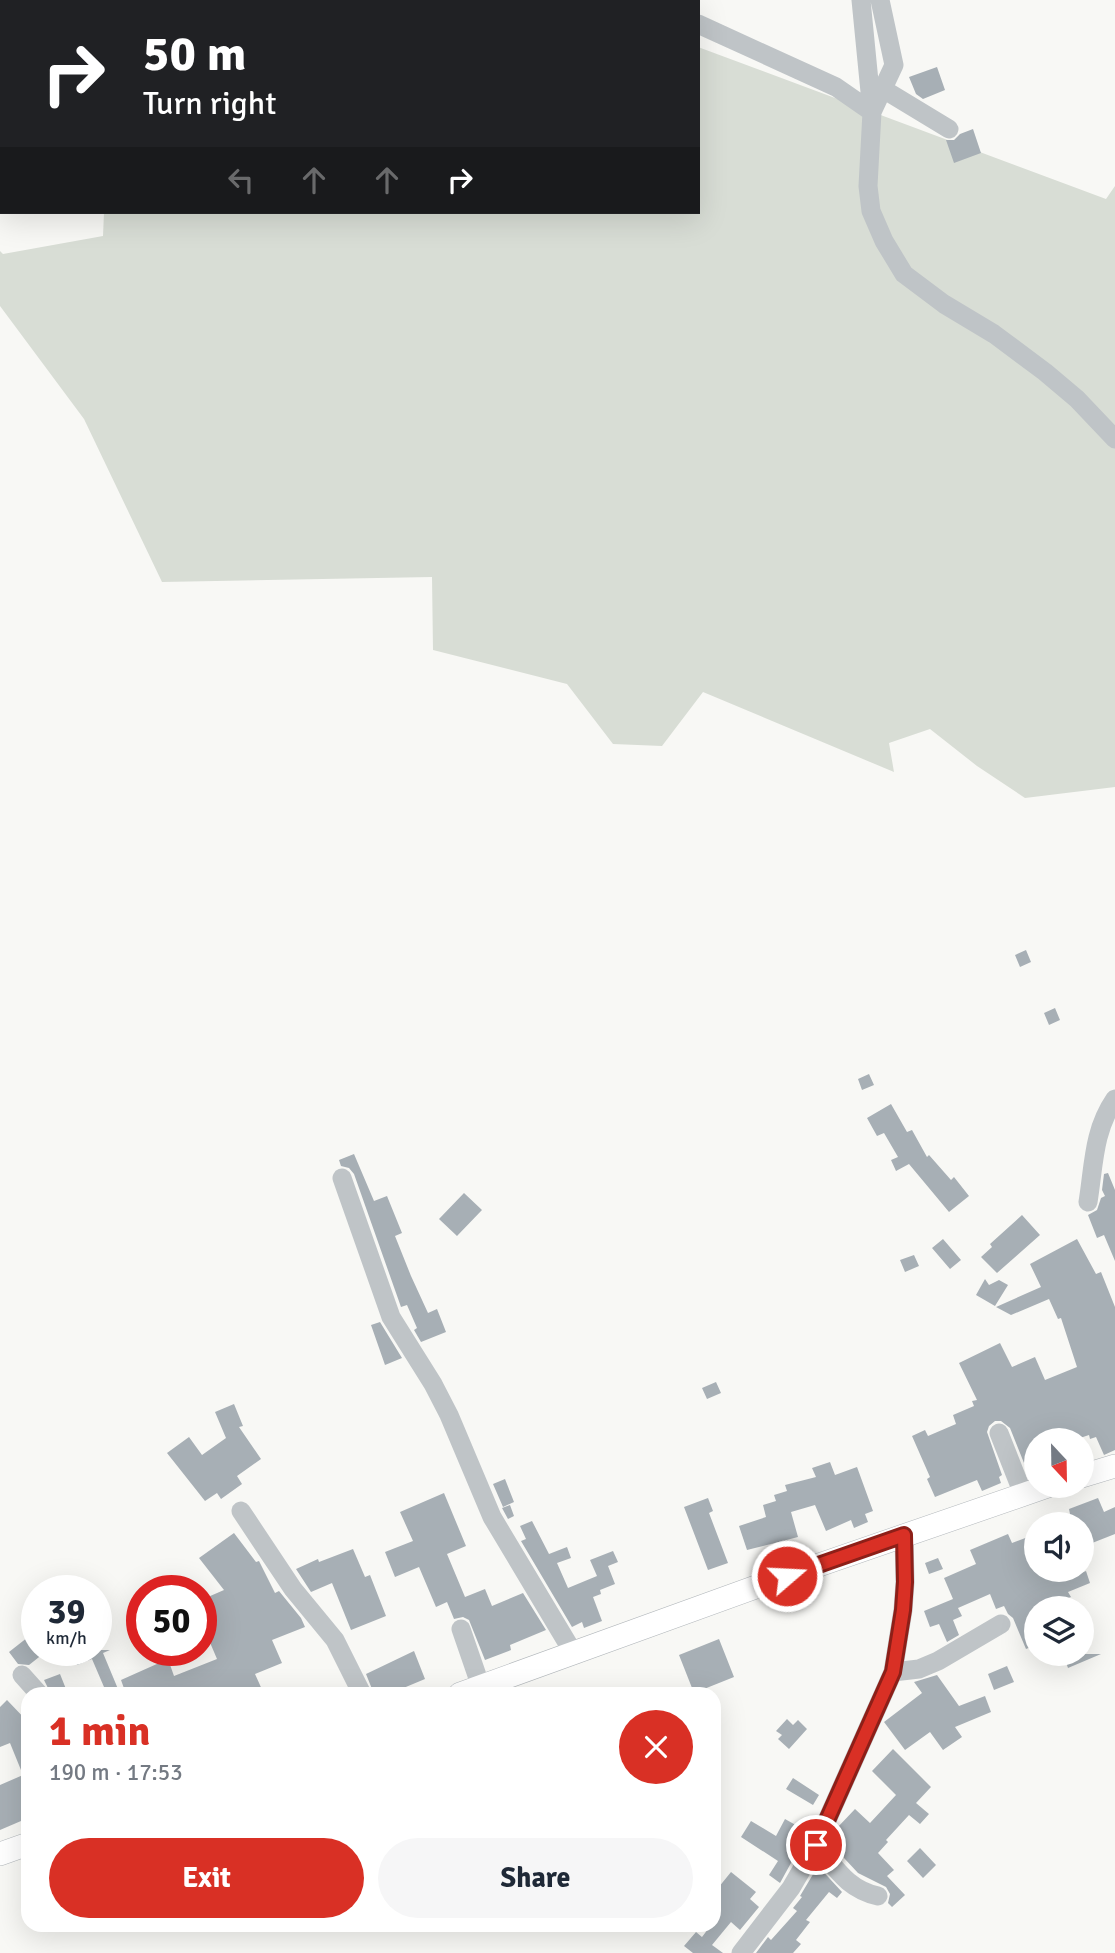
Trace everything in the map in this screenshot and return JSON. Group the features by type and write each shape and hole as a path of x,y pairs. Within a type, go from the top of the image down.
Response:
{"main road":[{"path":"1094,1472 1115,1466"},
{"path":"479,1687 1023,1494"},
{"path":"0,1854 21,1846"}],"street":[{"path":"861,0 872,112 868,186 871,211 884,241 904,274 1045,372 1077,399 1115,439"},
{"path":"872,112 894,65 880,0"},
{"path":"700,25 836,87 872,112"},
{"path":"883,89 949,129"},
{"path":"1088,1202 1097,1132 1115,1099"},
{"path":"342,1178 391,1317 449,1415 492,1517 574,1654"},
{"path":"999,1433 1023,1494"},
{"path":"241,1511 293,1589 335,1640 358,1687"},
{"path":"741,1953 791,1888 816,1845 893,1672 903,1610 904,1535"},
{"path":"893,1672 919,1669 938,1661 1001,1624"},
{"path":"461,1629 470,1687"},
{"path":"22,1675 33,1687"},
{"path":"816,1845 853,1887 878,1896"}],"shaded area":[{"path":"700,48 1106,199 1115,186 1115,787 1025,798 977,766 930,729 889,743 894,772 703,692 662,746 613,744 567,684 433,650 432,577 162,582 84,419 0,306 0,251 3,254 103,236 104,214 700,214"}],"building":[{"path":"937,67 945,90 923,99 916,94 909,77"},
{"path":"973,129 981,153 954,163 946,140 954,140 960,134"},
{"path":"1026,950 1031,962 1020,967 1015,955"},
{"path":"1055,1008 1060,1020 1049,1025 1044,1013"},
{"path":"869,1074 874,1085 862,1090 858,1079"},
{"path":"891,1104 907,1132 912,1130 927,1157 929,1155 951,1180 954,1177 969,1196 949,1212 909,1164 896,1171 891,1160 898,1157 884,1133 877,1136 867,1118"},
{"path":"354,1154 374,1201 387,1196 402,1233 395,1236 411,1276 428,1313 437,1309 446,1332 421,1342 414,1330 417,1328 407,1305 401,1307 354,1174 349,1168 341,1166 339,1160"},
{"path":"1108,1173 1115,1190 1115,1261 1104,1235 1097,1238 1088,1215 1097,1210 1101,1198 1105,1196 1102,1190 1104,1174"},
{"path":"464,1193 482,1210 457,1236 439,1219"},
{"path":"1022,1215 1040,1235 997,1273 981,1257 992,1247 990,1244"},
{"path":"943,1239 961,1260 950,1269 932,1248"},
{"path":"1077,1239 1096,1274 1101,1272 1115,1307 1115,1450 1104,1455 1094,1438 1094,1428 1024,1428 1024,1463 1010,1428 1001,1421 995,1421 987,1432 1002,1475 999,1477 1001,1483 982,1491 977,1480 935,1497 927,1479 930,1477 912,1436 925,1430 928,1436 956,1424 953,1415 974,1406 972,1401 977,1400 959,1363 1000,1343 1012,1367 1035,1357 1045,1380 1077,1367 1061,1318 1058,1319 1049,1299 1011,1315 996,1307 1041,1287 1030,1264"},
{"path":"914,1255 919,1266 905,1272 900,1260"},
{"path":"985,1279 989,1285 999,1280 1008,1285 995,1306 976,1295"},
{"path":"380,1322 402,1358 385,1365 371,1325"},
{"path":"716,1382 721,1393 707,1399 702,1388"},
{"path":"234,1404 243,1426 239,1427 261,1459 237,1476 242,1484 221,1499 217,1493 205,1501 167,1453 189,1437 202,1455 226,1438 215,1412"},
{"path":"830,1462 835,1475 857,1467 873,1511 865,1514 868,1522 854,1528 851,1520 826,1531 815,1505 791,1512 798,1537 747,1550 739,1526 766,1517 763,1505 776,1501 774,1495 787,1491 785,1485 816,1477 812,1468"},
{"path":"505,1479 514,1502 503,1507 493,1484"},
{"path":"444,1493 466,1546 447,1554 465,1597 485,1589 492,1606 523,1593 546,1630 510,1645 511,1650 485,1660 469,1620 463,1617 454,1619 447,1602 436,1607 419,1567 395,1577 385,1552 413,1541 400,1512"},
{"path":"708,1498 713,1511 709,1513 728,1563 708,1570 684,1507"},
{"path":"1098,1498 1104,1512 1115,1507 1115,1534 1094,1542 1094,1512 1070,1512 1069,1509"},
{"path":"510,1505 514,1516 508,1519 502,1508"},
{"path":"532,1521 549,1554 567,1547 571,1558 557,1563 568,1588 597,1576 590,1560 613,1551 618,1562 608,1566 615,1584 600,1590 601,1594 593,1597 602,1621 584,1628 582,1622 572,1627 521,1541 526,1539 520,1526"},
{"path":"234,1533 256,1562 259,1561 275,1593 279,1591 305,1627 272,1640 282,1663 255,1674 261,1687 124,1687 121,1680 152,1666 170,1666 174,1676 199,1666 217,1666 217,1593 224,1590 217,1581 217,1575 212,1575 199,1558"},
{"path":"1008,1534 1012,1543 1024,1538 1024,1582 1090,1583 1068,1592 1070,1596 1024,1596 1024,1644 1013,1618 1004,1606 996,1609 990,1594 958,1608 962,1616 953,1620 959,1635 947,1642 939,1624 930,1627 924,1611 953,1599 944,1578 976,1564 970,1550"},
{"path":"353,1549 365,1577 370,1575 386,1616 351,1630 332,1583 311,1592 296,1569 318,1559 319,1562"},
{"path":"938,1558 943,1569 929,1574 925,1563"},
{"path":"719,1639 734,1677 709,1687 692,1687 679,1655"},
{"path":"21,1643 21,1664 18,1664 9,1652"},
{"path":"414,1651 425,1679 406,1687 371,1687 366,1674"},
{"path":"95,1666 108,1666 117,1687 104,1687"},
{"path":"1007,1666 1014,1682 994,1690 988,1674"},
{"path":"60,1674 65,1687 48,1687 44,1680"},
{"path":"937,1675 959,1706 985,1696 991,1712 955,1727 962,1737 943,1750 930,1732 905,1750 884,1722 922,1693 914,1682"},
{"path":"7,1700 21,1715 21,1770 10,1743 0,1747 0,1707"},
{"path":"787,1719 793,1725 798,1720 807,1729 789,1749 778,1739 782,1735 776,1731"},
{"path":"893,1749 931,1787 916,1803 929,1814 920,1824 909,1815 878,1853 894,1870 887,1876 905,1895 892,1907 888,1903 890,1894 886,1887 858,1873 831,1844 838,1836 835,1833 837,1828 855,1809 870,1823 896,1795 872,1771"},
{"path":"21,1776 21,1821 0,1830 0,1785"},
{"path":"793,1778 819,1795 813,1805 786,1789"},
{"path":"785,1819 808,1832 780,1883 769,1875 778,1861 741,1837 751,1821 776,1836"},
{"path":"920,1848 936,1865 923,1878 907,1861"},
{"path":"818,1866 842,1892 837,1898 829,1892 806,1920 810,1922 796,1940 801,1944 793,1953 756,1953 768,1937 771,1940 797,1911 793,1908 802,1897 800,1896"},
{"path":"731,1872 756,1892 750,1899 759,1907 740,1930 731,1922 712,1945 723,1953 693,1953 684,1946 696,1932 702,1937 706,1932 721,1932 721,1884"}],"route":[{"path":"787,1576 904,1535 903,1610 893,1672 816,1845"}]}
